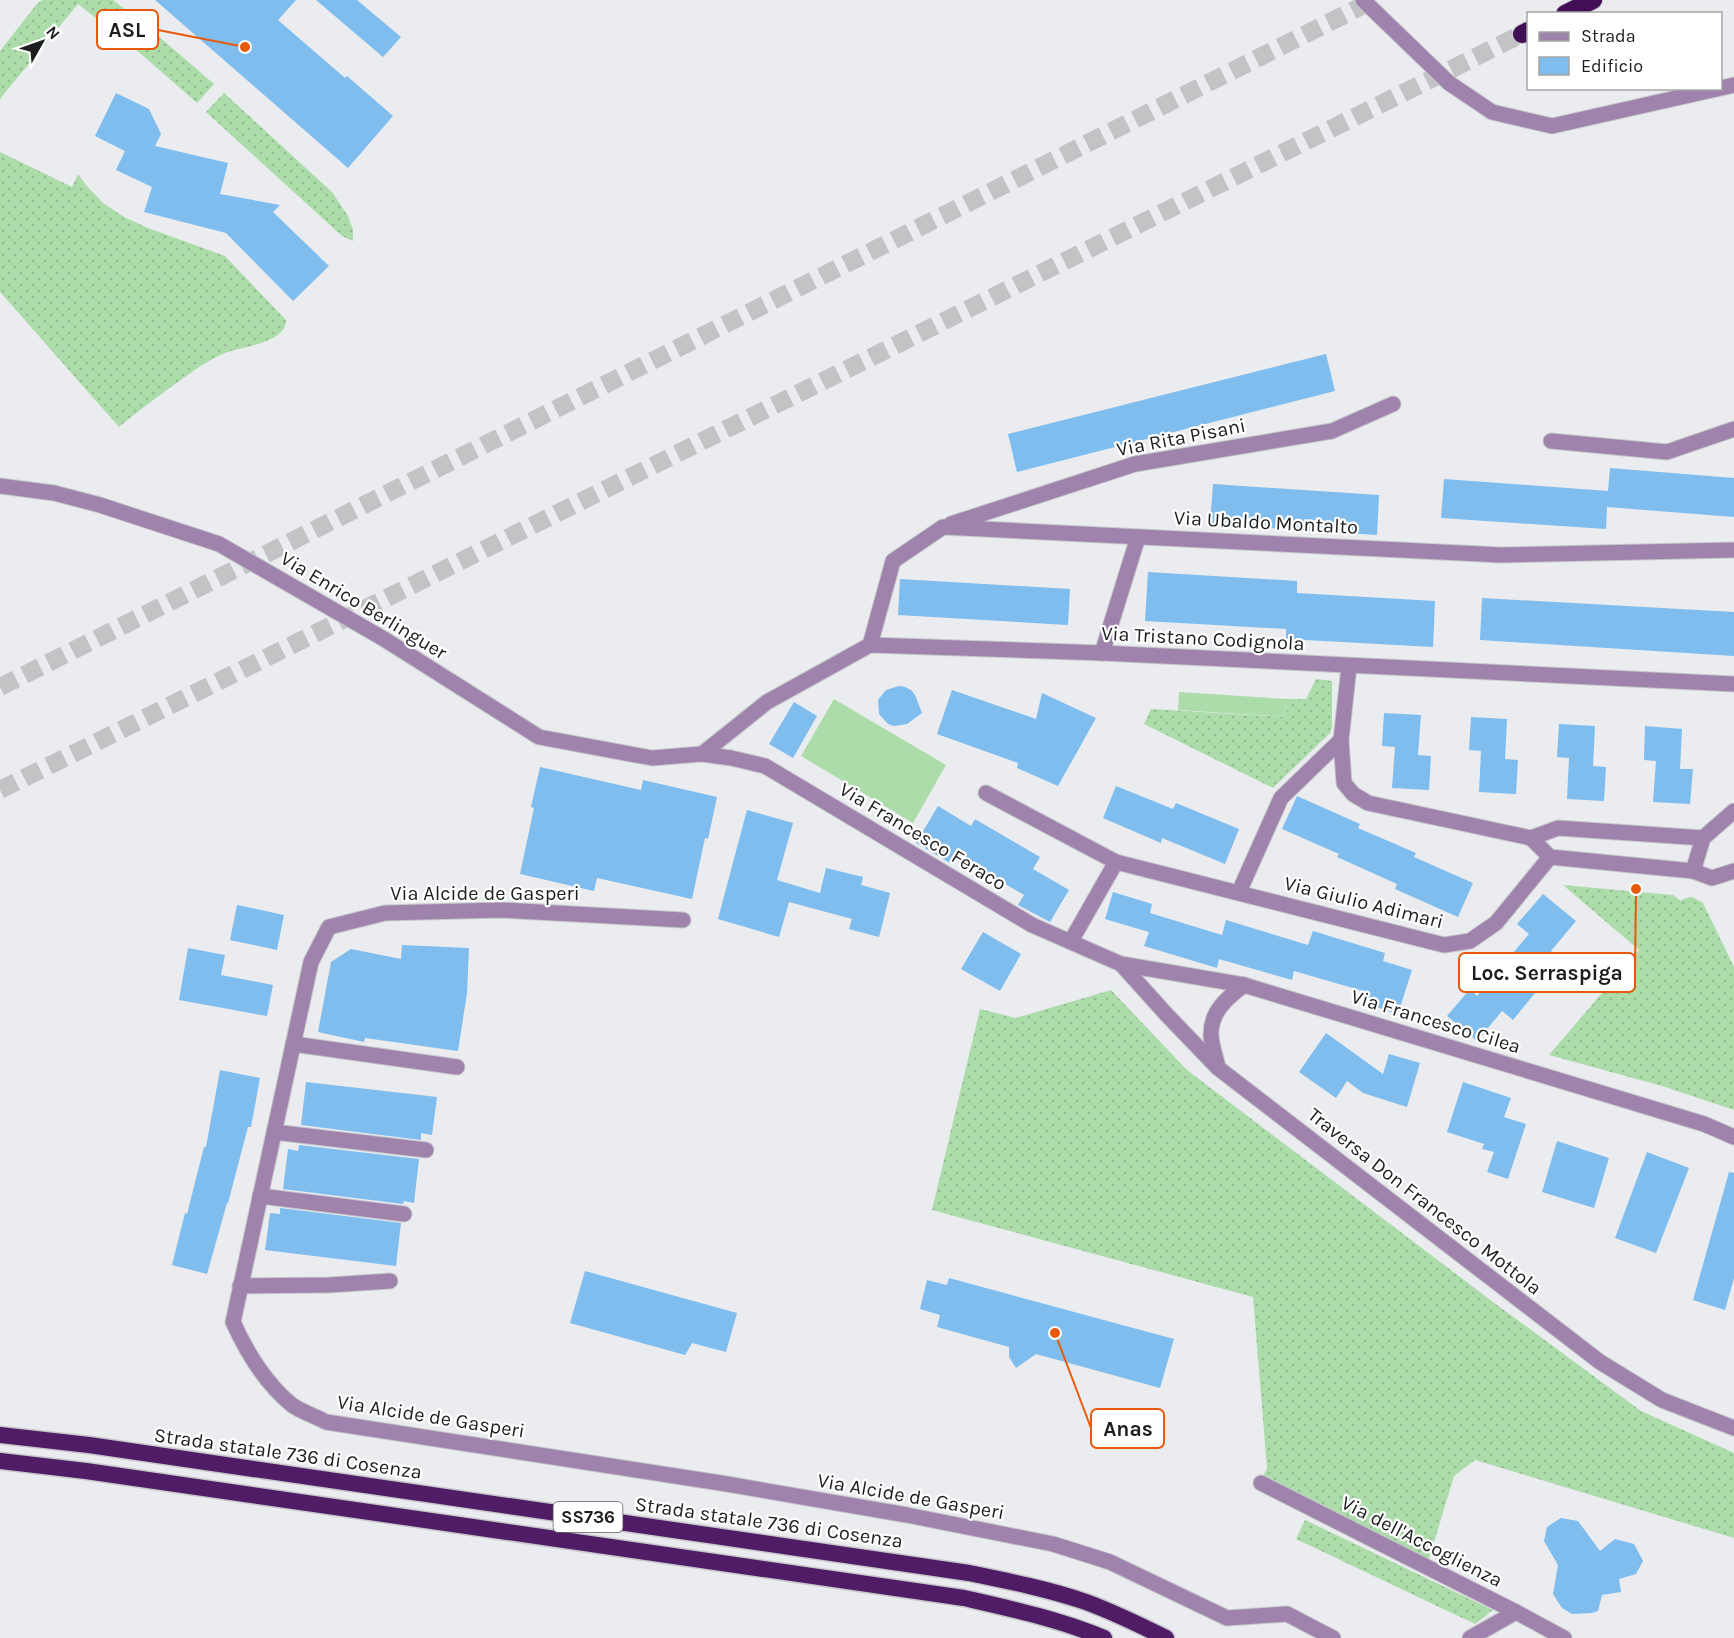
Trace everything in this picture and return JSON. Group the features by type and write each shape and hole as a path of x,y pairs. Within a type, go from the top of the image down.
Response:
{"highway":[{"path":"1569,12 1593,0"},
{"name":"Strada statale 736 di Cosenza","path":"0,1435 113,1449 969,1573 1032,1586 1085,1602 1166,1638"},
{"name":"SS736","path":"0,1461 122,1476 964,1599 1026,1611 1104,1638"}],"street":[{"path":"1362,0 1449,83 1492,112 1552,126 1712,90"},
{"name":"Via Rita Pisani","path":"943,527 1135,465 1332,430 1393,404"},
{"path":"1551,441 1667,452 1734,429"},
{"name":"Via Enrico Berlinguer","path":"0,486 54,493 100,505 219,544 384,639 539,737 652,758 702,754"},
{"path":"702,754 767,702 870,645 892,561 943,527"},
{"name":"Via Ubaldo Montalto","path":"943,527 1501,555 1734,550"},
{"path":"1102,653 1138,537"},
{"name":"Via Tristano Codignola","path":"870,645 1102,653 1349,667 1734,684"},
{"path":"1349,667 1341,740 1344,783 1353,794 1368,803 1531,838 1558,828 1703,838"},
{"path":"1239,892 1281,798 1341,740"},
{"name":"Via Francesco Feraco","path":"702,754 765,766 1032,925 1121,964"},
{"name":"Via Giulio Adimari","path":"986,793 1116,862 1444,945 1470,940 1496,923 1550,857"},
{"path":"1693,871 1703,838 1734,811"},
{"path":"1531,838 1550,857 1693,871 1712,878 1734,871"},
{"path":"1071,941 1116,862"},
{"name":"Via Alcide de Gasperi","path":"682,920 501,910 396,912 329,927 310,962 233,1322 245,1348 267,1381 294,1406 326,1422 727,1484 907,1515 1053,1544 1110,1562 1227,1618 1287,1614 1333,1638"},
{"name":"Via Francesco Cilea","path":"1121,964 1244,985 1704,1124 1734,1137"},
{"name":"Traversa Don Francesco Mottola","path":"1121,964 1218,1068 1600,1362 1662,1400 1734,1428"},
{"path":"1218,1068 1211,1034 1216,1014 1224,1001 1244,985"},
{"path":"293,1044 457,1067"},
{"path":"274,1132 426,1150"},
{"path":"260,1196 404,1214"},
{"path":"240,1286 329,1285 390,1281"},
{"name":"Via dell'Accoglienza","path":"1261,1483 1564,1638"},
{"path":"1470,1638 1516,1612"}],"green space":[{"path":"42,0 113,0 214,84 197,103 140,53 78,4 0,99 0,51"},
{"path":"224,93 332,192 348,216 353,230 353,241 342,236 206,112"},
{"path":"0,152 72,187 78,174 103,203 124,217 225,256 286,320 284,327 272,339 225,353 207,362 162,393 119,427 0,292"},
{"path":"1316,679 1332,681 1330,733 1273,788 1144,724 1151,709 1286,717 1287,699 1306,699"},
{"path":"1179,692 1287,699 1286,717 1178,710"},
{"path":"834,699 946,765 913,823 801,756"},
{"path":"1563,885 1673,895 1681,901 1692,897 1703,903 1734,967 1734,1110 1662,1086 1549,1055 1639,950"},
{"path":"1111,990 1187,1070 1493,1302 1641,1411 1734,1453 1734,1538 1475,1460 1454,1476 1428,1562 1262,1480 1267,1468 1253,1297 932,1210 980,1009 1016,1018"},
{"path":"1305,1520 1493,1610 1475,1624 1296,1539"}],"building":[{"path":"155,0 296,0 278,20 393,116 348,168"},
{"path":"316,0 357,0 401,37 383,57"},
{"path":"116,93 149,109 161,134 155,146 228,163 220,194 280,205 273,212 329,266 293,301 226,233 144,212 152,187 116,170 125,151 95,136"},
{"path":"1326,354 1335,391 1017,472 1008,434"},
{"path":"1610,468 1734,478 1734,517 1607,507 1606,529 1441,518 1444,479 1608,491"},
{"path":"1213,484 1379,495 1377,535 1210,524"},
{"path":"1148,572 1297,581 1297,593 1435,601 1433,647 1286,639 1286,629 1145,621"},
{"path":"900,579 1070,589 1068,625 898,615"},
{"path":"1482,598 1734,612 1734,656 1480,640"},
{"path":"899,686 911,690 922,713 907,724 894,726 888,724 879,714 878,700 886,690"},
{"path":"952,690 1036,719 1042,693 1096,718 1058,786 1017,768 1018,763 937,734"},
{"path":"794,702 817,716 793,758 769,744"},
{"path":"1384,713 1421,715 1418,755 1431,756 1429,790 1392,788 1395,747 1382,746"},
{"path":"1471,717 1507,719 1505,759 1518,760 1516,794 1479,792 1481,751 1469,750"},
{"path":"1559,724 1595,726 1593,766 1606,767 1604,801 1567,799 1569,758 1557,757"},
{"path":"1645,726 1682,729 1680,769 1693,769 1690,804 1653,802 1656,761 1644,760"},
{"path":"540,767 641,790 643,780 717,797 708,839 705,838 692,899 597,878 594,891 520,874"},
{"path":"1116,786 1173,809 1176,803 1239,829 1225,864 1162,838 1161,843 1103,818"},
{"path":"1297,796 1360,824 1358,828 1416,853 1414,857 1473,883 1458,917 1395,889 1397,884 1337,857 1339,854 1282,829"},
{"path":"938,806 971,826 975,819 1040,857 1033,869 1069,890 1050,922 1018,905 1024,895 955,855 950,863 916,843"},
{"path":"747,810 793,823 777,880 820,893 826,868 863,877 861,885 890,893 879,937 849,929 852,919 789,902 779,937 718,919"},
{"path":"1113,892 1152,904 1150,913 1222,935 1226,920 1308,945 1313,931 1385,953 1383,961 1412,970 1398,1014 1363,1003 1363,991 1294,971 1292,980 1219,959 1217,968 1144,946 1149,932 1105,919"},
{"path":"1543,894 1576,921 1551,951 1562,960 1513,1020 1502,1011 1477,1041 1447,1016 1470,989 1477,996 1529,934 1517,924"},
{"path":"237,905 284,915 277,950 230,940"},
{"path":"983,932 1021,954 1000,991 961,969"},
{"path":"402,945 469,948 467,993 458,1051 365,1038 364,1042 318,1032 331,962 351,949 401,959"},
{"path":"188,948 225,955 221,975 273,985 267,1016 179,1000"},
{"path":"1326,1033 1383,1074 1389,1054 1420,1063 1407,1107 1363,1093 1347,1081 1336,1098 1299,1072"},
{"path":"220,1070 260,1078 251,1127 248,1127 207,1274 172,1265 204,1147 206,1147"},
{"path":"306,1082 437,1097 432,1135 421,1133 421,1140 301,1125"},
{"path":"1463,1082 1511,1098 1504,1117 1526,1124 1508,1179 1487,1172 1494,1152 1482,1149 1484,1144 1447,1132"},
{"path":"1557,1141 1609,1158 1594,1208 1542,1192"},
{"path":"299,1145 419,1159 414,1203 404,1201 403,1204 283,1189 288,1149 298,1151"},
{"path":"1647,1152 1689,1168 1656,1253 1615,1238"},
{"path":"1729,1172 1734,1173 1734,1278 1725,1310 1693,1300"},
{"path":"280,1208 401,1223 396,1266 265,1250 270,1213 280,1214"},
{"path":"585,1271 737,1313 726,1352 692,1343 685,1355 570,1323"},
{"path":"949,1278 1174,1339 1160,1388 1036,1354 1016,1368 1009,1357 1009,1347 937,1327 940,1315 920,1309 927,1280 947,1285"},
{"path":"1561,1518 1578,1521 1600,1551 1615,1539 1634,1544 1643,1561 1636,1574 1619,1579 1621,1592 1602,1595 1598,1611 1572,1614 1562,1608 1553,1594 1558,1565 1544,1541 1547,1527"}],"tunnel":[{"path":"0,687 1374,0"},
{"path":"0,790 1522,34"}],"place":[{"name":"ASL","path":"245,47"},
{"name":"Loc. Serraspiga","path":"1636,889"},
{"name":"Anas","path":"1055,1333"}]}
